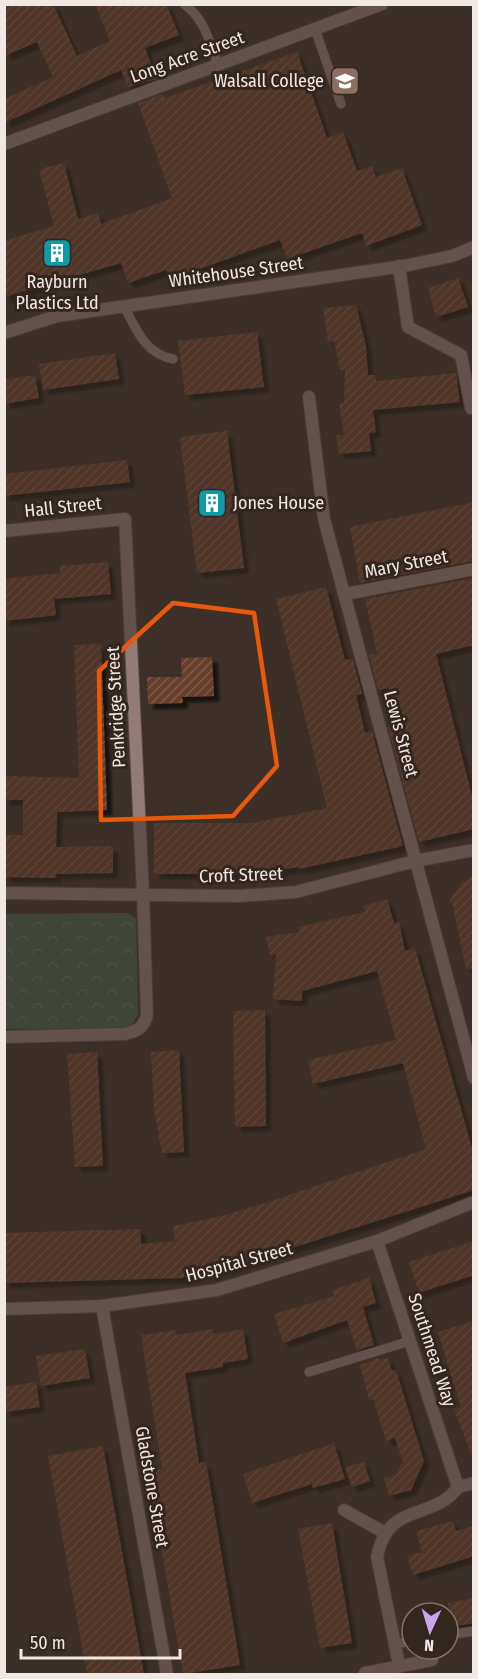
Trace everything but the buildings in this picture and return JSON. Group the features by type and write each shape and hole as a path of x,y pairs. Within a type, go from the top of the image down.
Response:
{"street":[{"name":"Long Acre Street","path":"4,144 382,4"},
{"name":"Whitehouse Street","path":"4,333 57,316 399,266 452,256 474,247"},
{"path":"399,266 408,327 461,355 471,408"},
{"name":"Lewis Street","path":"309,397 324,519 346,594 474,1078"},
{"name":"Hall Street","path":"4,531 125,519"},
{"name":"Penkridge Street","path":"4,1037 125,1034 138,1030 145,1023 147,1015 125,519"},
{"name":"Mary Street","path":"346,594 474,569"},
{"name":"Croft Street","path":"4,893 238,896 296,892 415,861 474,850"},
{"name":"Hospital Street","path":"4,1309 102,1306 217,1290 377,1241 474,1202"},
{"name":"Southmead Way","path":"377,1241 458,1487"},
{"name":"Gladstone Street","path":"102,1306 167,1674"},
{"path":"399,1665 377,1557 385,1533 392,1524 451,1498 458,1487 474,1483"},
{"path":"344,1510 385,1533"},
{"path":"365,1673 425,1661"}],"lane":[{"path":"184,4 197,13 204,25 218,65"},
{"path":"315,29 341,104"},
{"path":"124,306 149,348 162,357 173,359"},
{"path":"309,1372 410,1341"},
{"path":"394,1644 400,1643"}],"highlighted area":[{"path":"173,603 254,613 277,766 233,816 101,820 99,671"}],"green space":[{"path":"128,913 136,918 138,1014 130,1029 5,1029 4,914"}],"place":[{"name":"Walsall College","path":"345,81"},
{"name":"Rayburn Plastics Ltd","path":"57,253"},
{"name":"Jones House","path":"212,503"}]}
